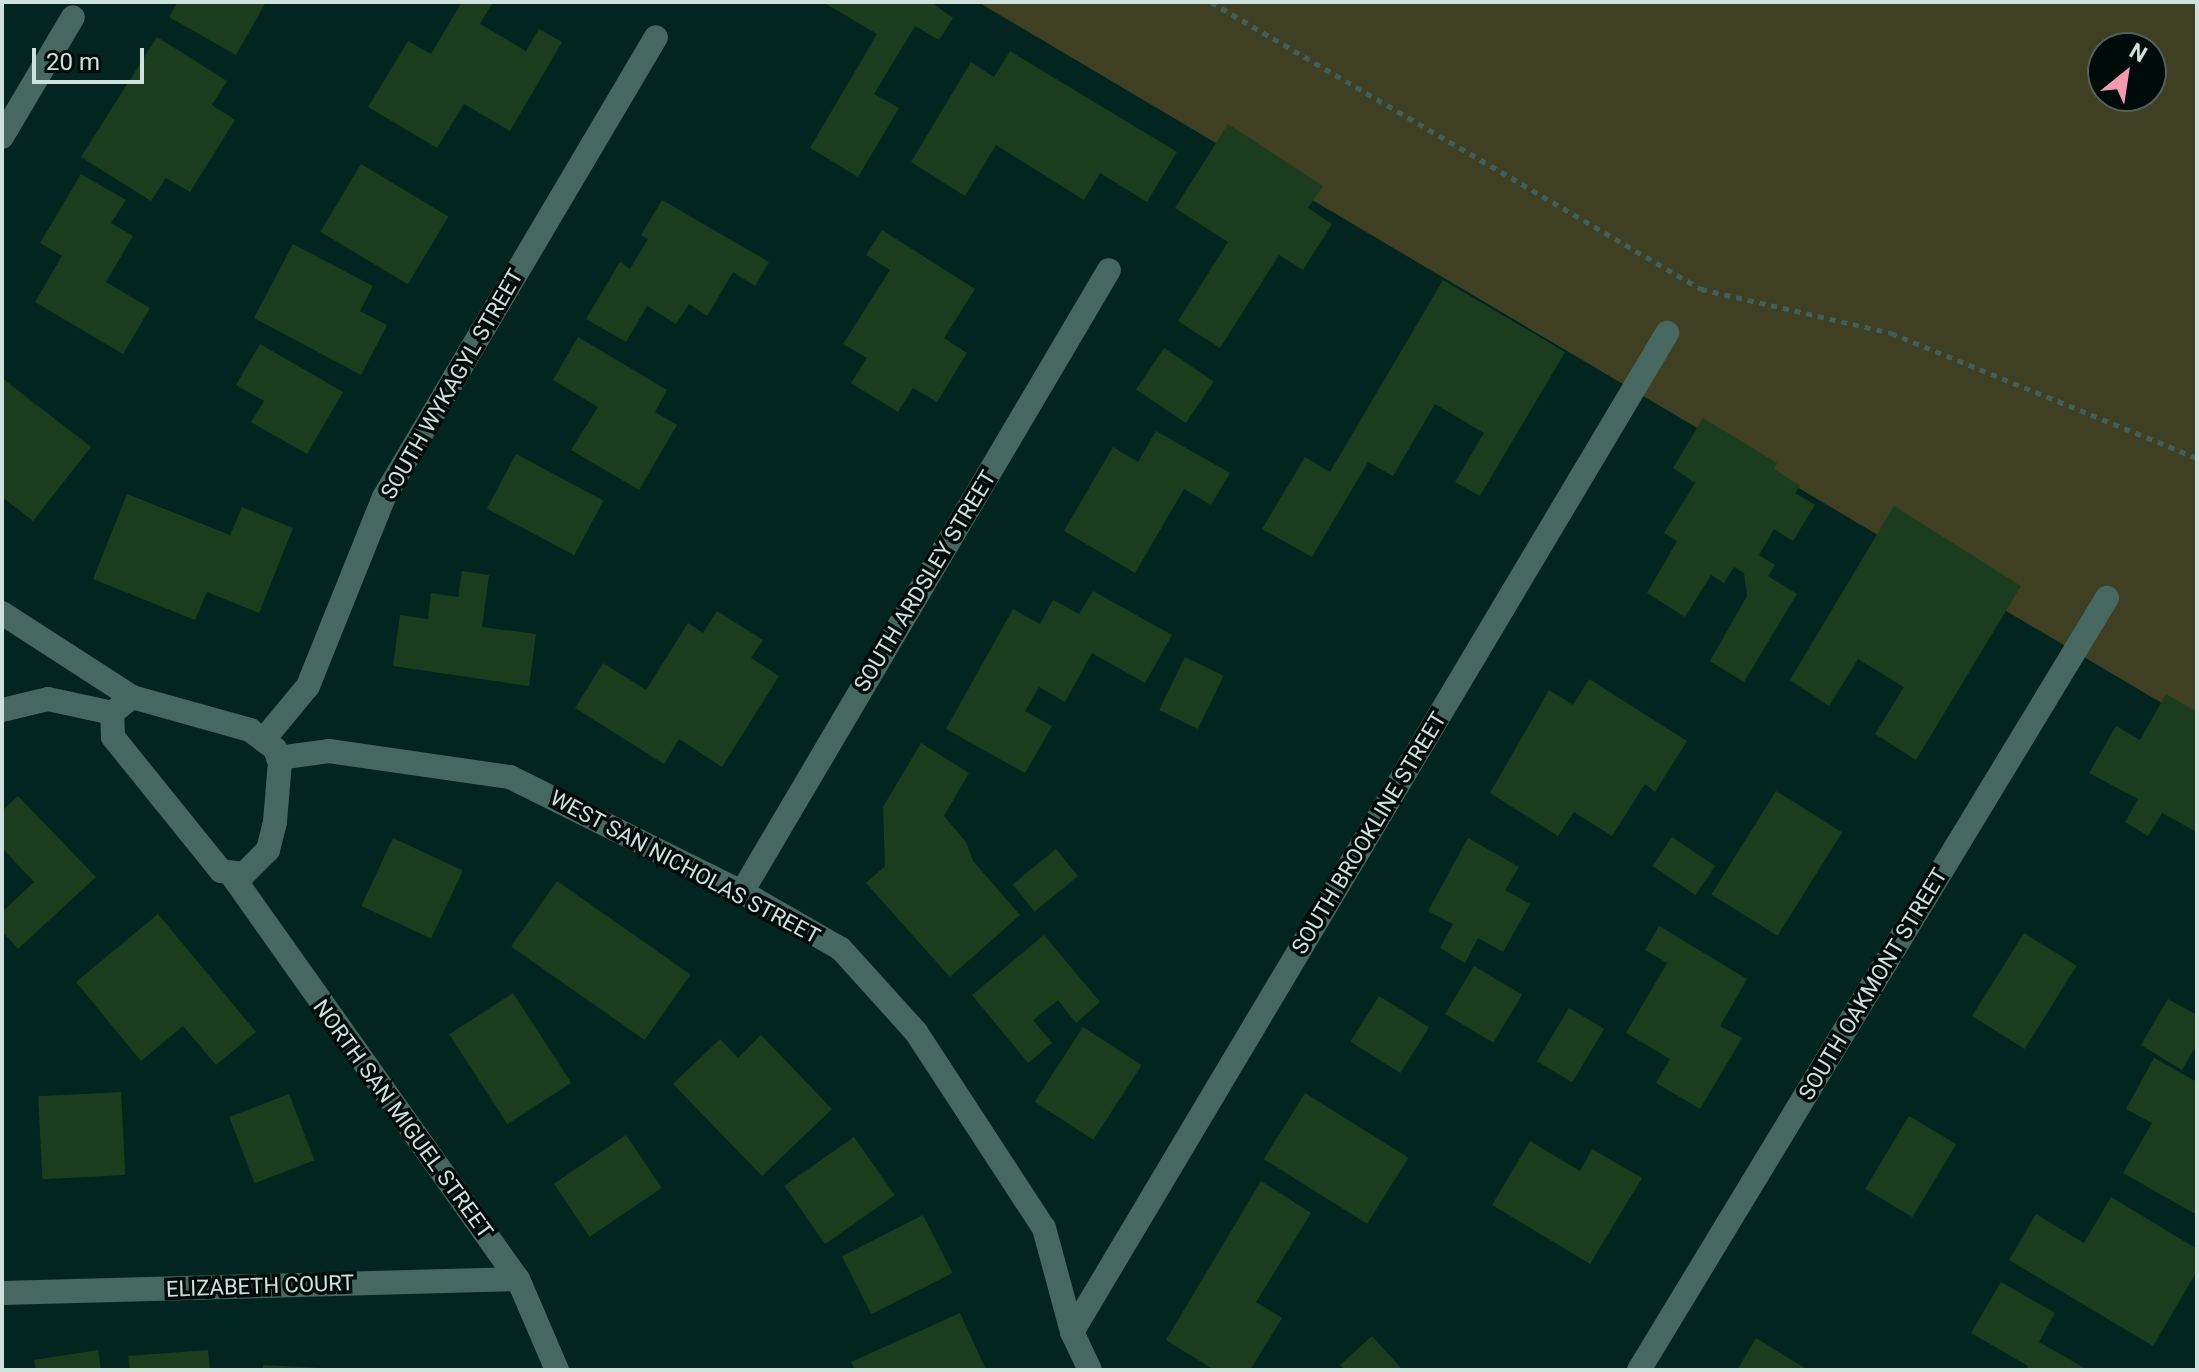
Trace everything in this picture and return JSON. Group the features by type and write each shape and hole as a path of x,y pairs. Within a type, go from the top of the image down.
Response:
{"street":[{"path":"2,137 73,17"},
{"name":"SOUTH WYKAGYL STREET","path":"272,748 308,686 384,497 656,37"},
{"name":"SOUTH ARDSLEY STREET","path":"742,892 1109,270"},
{"name":"SOUTH BROOKLINE STREET","path":"1072,1332 1667,333"},
{"name":"SOUTH OAKMONT STREET","path":"1639,1370 2107,598"},
{"path":"2,613 132,697 272,748 268,850 244,874 233,877"},
{"path":"2,710 48,699 112,713 132,697"},
{"name":"NORTH SAN MIGUEL STREET","path":"112,713 113,737 221,871 233,877 518,1279 557,1370"},
{"name":"WEST SAN NICHOLAS STREET","path":"272,748 329,751 510,777 742,892 841,949 916,1032 1044,1228 1072,1332 1090,1370"},
{"name":"ELIZABETH COURT","path":"2,1293 518,1279"}],"path":[{"path":"1211,2 1701,289 1891,333 2197,458"}],"shaded area":[{"path":"978,2 2197,2 2197,724"}],"building":[{"path":"178,2 266,2 236,55 169,17"},
{"path":"462,2 493,2 480,24 526,51 539,29 562,42 510,131 464,104 437,148 368,107 408,41 431,54"},
{"path":"823,2 931,2 953,18 939,40 915,26 874,94 899,108 858,177 810,148 877,34"},
{"path":"157,37 227,81 212,105 235,120 190,192 166,178 151,201 81,157"},
{"path":"1010,51 1177,152 1147,202 1100,173 1084,200 996,145 965,196 911,162 971,62 994,77"},
{"path":"1228,124 1323,186 1308,208 1332,224 1303,270 1279,255 1220,348 1178,321 1228,242 1175,208"},
{"path":"361,164 448,217 408,284 320,232"},
{"path":"81,174 126,200 111,223 133,236 106,282 150,308 123,354 35,302 62,256 40,243"},
{"path":"662,200 769,262 755,286 733,272 707,316 689,304 676,324 647,306 626,342 586,319 620,262 630,269 648,239 641,235"},
{"path":"882,230 975,289 944,338 967,353 937,402 913,388 898,412 851,383 867,358 843,344 890,270 866,255"},
{"path":"293,244 373,286 360,311 387,325 361,375 254,318"},
{"path":"1443,280 1565,352 1480,496 1455,482 1484,433 1435,404 1393,476 1368,462 1312,557 1262,529 1305,457 1330,472"},
{"path":"578,337 667,390 655,412 677,425 639,490 571,450 598,407 553,380"},
{"path":"260,344 343,392 307,454 251,422 264,401 236,385"},
{"path":"1164,348 1214,382 1186,423 1136,389"},
{"path":"2,378 91,447 33,521 2,497"},
{"path":"1703,418 1777,463 1774,469 1800,486 1795,493 1815,505 1793,541 1774,529 1759,555 1775,565 1768,576 1797,594 1744,682 1710,661 1747,596 1744,573 1734,567 1724,583 1711,575 1685,617 1647,593 1677,541 1664,533 1695,483 1673,468"},
{"path":"1156,431 1230,473 1211,505 1184,489 1135,573 1064,531 1113,447 1138,462"},
{"path":"516,454 603,500 574,555 487,509"},
{"path":"127,494 230,535 242,507 293,528 259,613 207,592 195,620 93,579"},
{"path":"1894,506 2021,586 1916,760 1875,734 1904,687 1858,659 1829,706 1790,680"},
{"path":"462,571 489,575 482,627 536,634 529,686 393,666 400,615 428,619 431,593 458,597"},
{"path":"1093,591 1172,635 1145,683 1092,653 1065,702 1039,687 1025,711 1052,726 1025,773 946,729 1013,609 1040,624 1053,600 1079,614"},
{"path":"717,611 763,640 751,658 779,676 722,767 679,739 664,764 575,708 603,663 646,690 688,623 703,633"},
{"path":"1185,657 1224,676 1198,729 1159,710"},
{"path":"1589,679 1687,741 1655,792 1645,784 1612,836 1574,812 1558,836 1490,793 1549,690 1573,705"},
{"path":"2166,694 2197,712 2197,832 2162,813 2148,836 2125,822 2138,799 2089,773 2116,726 2140,740"},
{"path":"921,743 969,773 944,816 966,842 973,861 1020,915 950,977 866,883 885,866 883,807"},
{"path":"1776,791 1842,832 1777,936 1711,894"},
{"path":"18,796 96,877 18,949 2,931 2,912 34,882 2,848 2,811"},
{"path":"1672,837 1715,866 1696,895 1652,866"},
{"path":"393,838 463,871 431,939 361,906"},
{"path":"1468,838 1519,867 1505,890 1530,904 1503,952 1478,938 1465,963 1440,948 1453,924 1428,911"},
{"path":"1056,849 1078,876 1035,911 1012,884"},
{"path":"557,881 691,974 645,1040 511,947"},
{"path":"158,914 256,1032 216,1065 183,1026 141,1061 76,982"},
{"path":"1659,926 1747,979 1720,1026 1742,1038 1700,1109 1656,1083 1670,1059 1626,1033 1667,963 1645,950"},
{"path":"2024,933 2077,966 2025,1049 1972,1016"},
{"path":"1044,935 1100,1002 1076,1023 1058,1000 1033,1020 1052,1043 1028,1063 972,995"},
{"path":"1474,966 1522,995 1493,1043 1445,1014"},
{"path":"513,993 571,1083 508,1124 449,1034"},
{"path":"1379,996 1429,1027 1400,1073 1350,1042"},
{"path":"2168,999 2197,1015 2197,1044 2182,1070 2141,1045"},
{"path":"1569,1008 1604,1029 1572,1082 1537,1061"},
{"path":"1083,1027 1142,1065 1093,1140 1035,1102"},
{"path":"761,1035 832,1109 762,1176 673,1084 720,1039 738,1058"},
{"path":"2154,1058 2197,1082 2197,1215 2123,1173 2152,1123 2126,1109"},
{"path":"121,1092 125,1175 42,1179 38,1096"},
{"path":"1305,1093 1408,1158 1367,1224 1264,1159"},
{"path":"289,1094 314,1160 255,1183 229,1117"},
{"path":"1909,1116 1956,1144 1912,1217 1865,1189"},
{"path":"626,1135 662,1188 590,1237 554,1184"},
{"path":"854,1137 895,1195 825,1244 784,1186"},
{"path":"1530,1141 1580,1171 1592,1149 1642,1178 1590,1264 1492,1205"},
{"path":"1261,1181 1311,1213 1256,1302 1282,1318 1250,1370 1214,1370 1166,1340"},
{"path":"2111,1197 2197,1249 2197,1271 2153,1346 2009,1260 2036,1214 2084,1243"},
{"path":"923,1215 953,1273 871,1314 842,1256"},
{"path":"2001,1282 2055,1313 2039,1342 2088,1370 2026,1370 2028,1366 1971,1333"},
{"path":"960,1313 986,1370 855,1370 851,1362"},
{"path":"1372,1336 1401,1368 1345,1370 1340,1365"},
{"path":"1756,1338 1808,1370 1737,1370"},
{"path":"98,1350 101,1370 36,1370 34,1360"},
{"path":"208,1350 210,1370 130,1370 128,1356"},
{"path":"263,1365 321,1368 321,1370 263,1370"}]}
